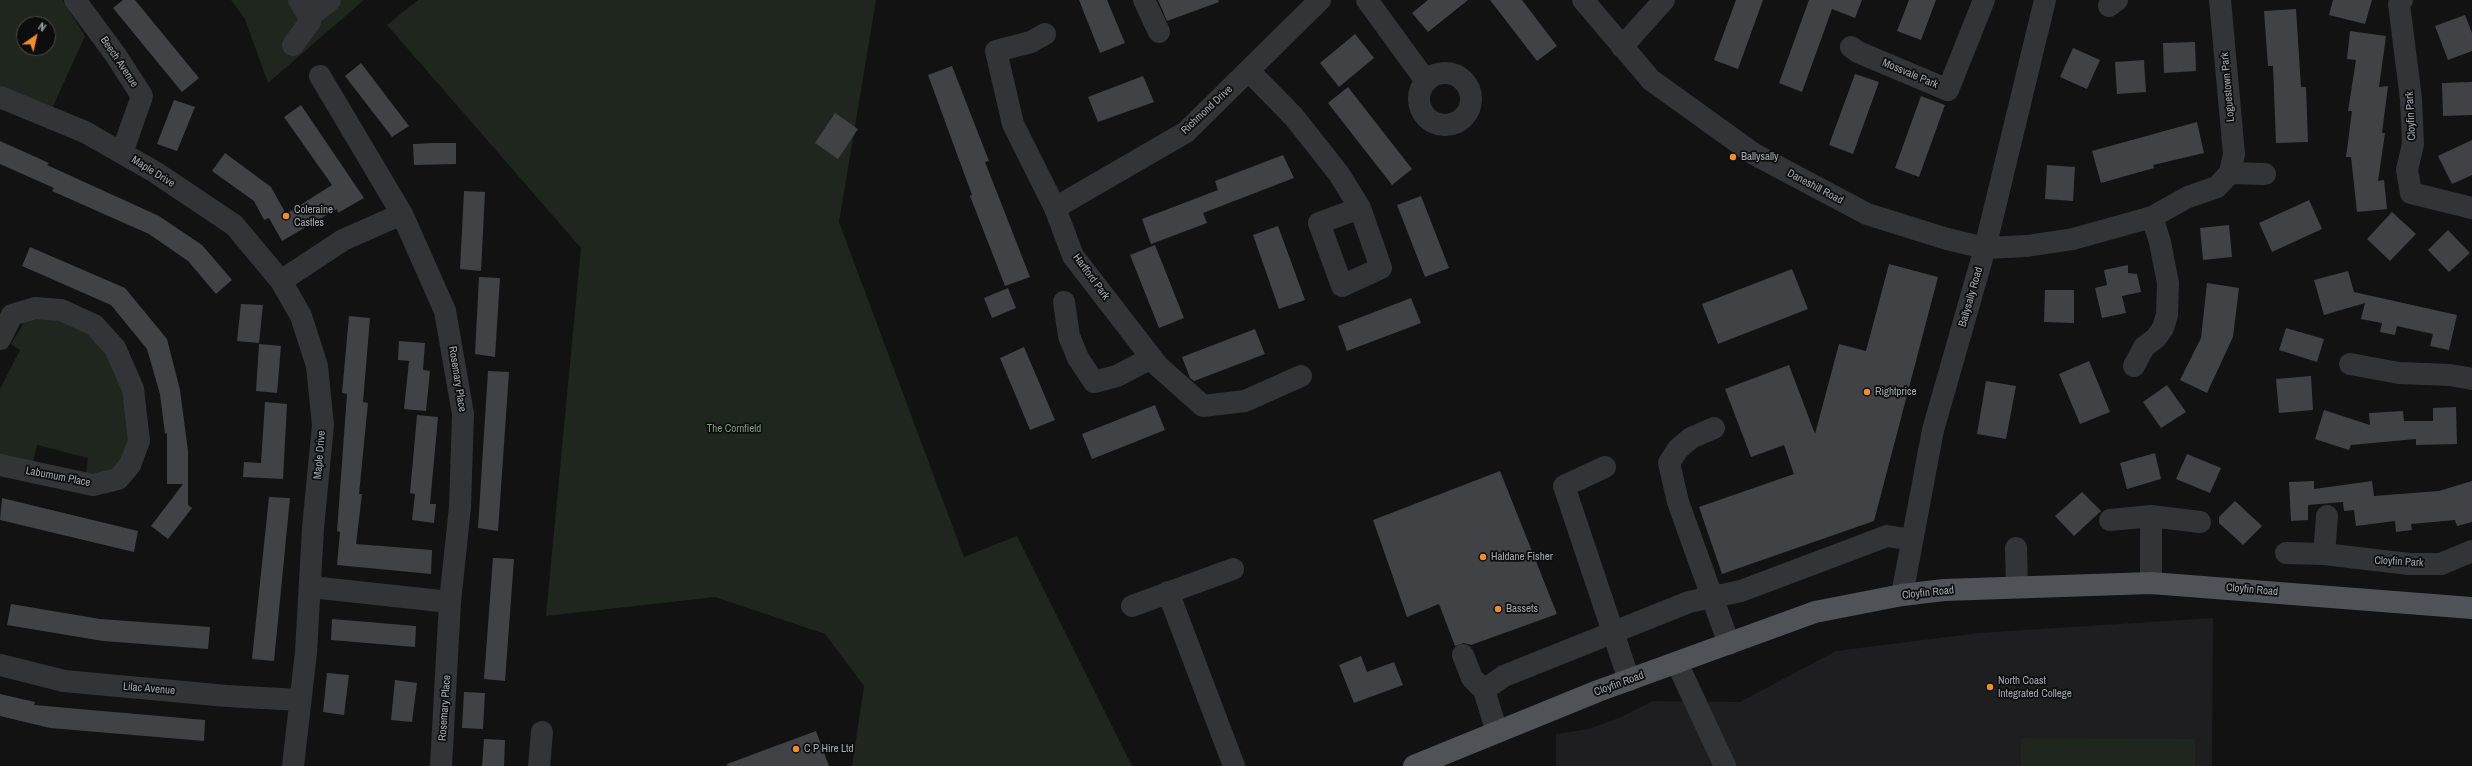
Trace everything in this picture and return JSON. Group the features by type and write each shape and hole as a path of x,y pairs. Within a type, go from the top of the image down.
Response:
{"main road":[{"name":"Cloyfin Road","path":"1414,766 1629,680 1816,612 1902,595 1944,590 2151,583 2472,608"}],"street":[{"name":"Beech Avenue","path":"75,0 115,54 142,96 122,153"},
{"path":"305,6 318,10 330,0"},
{"path":"1144,0 1159,32"},
{"name":"Richmond Drive","path":"1055,208 1186,132 1320,0"},
{"path":"1367,0 1426,81"},
{"name":"Daneshill Road","path":"1583,0 1651,80 1754,154 1867,214 1947,239 1985,248"},
{"path":"1622,47 1664,0"},
{"name":"Mossvale Park","path":"1851,47 1858,52 1948,90 1984,0"},
{"name":"Ballysally Road","path":"1902,595 1933,430 1985,248 2044,0"},
{"name":"Loguestown Park","path":"2220,0 2234,154 2230,173"},
{"name":"Cloyfin Park","path":"2402,0 2399,4 2411,99 2413,144 2407,170 2411,193 2472,208"},
{"path":"293,45 310,22 305,6"},
{"name":"Hartford Park","path":"1046,34 1031,42 996,51 1013,124 1055,208 1074,256 1151,358 1203,406 1245,401 1301,376"},
{"path":"1249,71 1294,117 1339,174 1360,208"},
{"name":"Rosemary Place","path":"320,76 402,214 445,311 463,414 460,507 450,602 441,766"},
{"name":"Maple Drive","path":"0,97 85,132 155,172 234,225 281,281 301,316 317,366 323,425 313,528 311,587 293,766"},
{"path":"1985,248 2027,246 2073,239 2152,217 2188,198 2217,187 2230,173 2265,174"},
{"path":"281,281 343,240 402,214"},
{"path":"2134,366 2144,347 2156,338 2163,328 2167,315 2168,283 2160,242 2152,217"},
{"path":"1064,302 1069,336 1078,358 1094,382 1117,376 1151,358"},
{"name":"Laburnum Place","path":"0,339 12,315 35,308 61,310 94,325 115,348 133,389 139,441 130,465 118,479 93,485 0,465"},
{"path":"2350,364 2399,373 2450,375 2472,380"},
{"path":"1714,428 1687,442 1675,452 1669,463 1678,502 1729,644"},
{"path":"1605,467 1564,486 1629,680"},
{"path":"2110,520 2151,516 2200,522"},
{"path":"2151,516 2151,583"},
{"path":"2324,554 2327,516"},
{"path":"1484,690 1504,676 1689,602 1741,591 1887,536 1912,540"},
{"path":"2016,548 2017,587"},
{"name":"Cloyfin Park","path":"2286,553 2324,554 2409,564 2441,564 2472,551"},
{"path":"1132,606 1233,569"},
{"path":"311,587 450,602"},
{"path":"1168,592 1234,766"},
{"path":"1463,655 1472,678 1484,690 1497,732"},
{"path":"1677,663 1725,766"},
{"name":"Lilac Avenue","path":"0,665 64,681 227,696 300,700"},
{"path":"539,766 542,732"}],"shaded area":[{"name":"North Coast Integrated College","path":"2213,618 2212,766 1556,766 1556,734 1589,729 1619,718 1653,701 1740,702 1836,651 1978,633"}],"green space":[{"path":"0,0 62,0 85,36 49,115 0,93"},
{"path":"231,0 364,0 268,83 245,19"},
{"name":"The Cornfield","path":"418,0 876,0 839,222 964,557 1017,536 1132,766 852,766 864,686 825,634 715,597 546,616 581,248 387,25"},
{"path":"58,318 86,333 107,352 126,401 131,442 121,464 107,472 86,474 88,458 37,445 32,466 0,457 0,389 20,350 11,344 26,319"},
{"path":"2021,738 2195,739 2195,766 2021,766"}],"building":[{"path":"123,0 135,0 199,78 182,92 113,8"},
{"path":"1079,0 1107,0 1125,43 1100,53"},
{"path":"1158,0 1218,0 1219,2 1167,21"},
{"path":"1428,0 1468,0 1428,32 1412,13"},
{"path":"1490,0 1522,0 1557,46 1537,61"},
{"path":"1736,0 1763,0 1738,69 1714,60"},
{"path":"1809,0 1862,0 1855,18 1832,9 1802,92 1779,83"},
{"path":"1909,0 1936,0 1921,40 1897,31"},
{"path":"2333,0 2372,0 2365,24 2329,15"},
{"path":"2296,9 2301,87 2306,87 2308,142 2276,143 2273,66 2268,66 2264,11"},
{"path":"2465,15 2472,33 2472,51 2448,60 2435,26"},
{"path":"2350,31 2386,36 2379,87 2388,86 2382,133 2385,133 2378,181 2384,180 2387,209 2357,212 2351,157 2346,157 2352,111 2348,111 2356,60 2347,59"},
{"path":"1355,34 1374,58 1339,87 1320,63"},
{"path":"2195,42 2196,71 2164,73 2163,43"},
{"path":"2073,48 2100,60 2087,89 2060,77"},
{"path":"2144,60 2146,92 2117,94 2115,62"},
{"path":"361,63 409,126 392,137 345,76"},
{"path":"952,66 989,161 985,162 1030,277 1005,286 970,196 972,195 928,75"},
{"path":"1855,74 1879,82 1853,154 1829,145"},
{"path":"1143,76 1154,102 1098,122 1088,97"},
{"path":"2472,82 2472,115 2443,116 2442,83"},
{"path":"1348,87 1412,169 1392,185 1328,103"},
{"path":"1921,96 1945,105 1919,177 1895,168"},
{"path":"174,100 195,107 177,151 157,144"},
{"path":"301,105 364,198 338,213 337,209 282,241 269,218 264,220 254,201 212,171 225,153 271,187 286,214 332,185 284,117"},
{"path":"835,113 858,129 838,159 815,143"},
{"path":"2197,122 2204,153 2153,165 2154,168 2101,183 2092,151"},
{"path":"2472,140 2472,175 2452,184 2438,156"},
{"path":"0,141 49,163 47,165 159,216 202,245 232,280 216,294 188,261 149,234 52,191 54,188 0,164"},
{"path":"456,143 456,164 414,165 413,144"},
{"path":"1283,155 1294,178 1203,213 1207,223 1151,244 1142,219 1218,190 1215,181"},
{"path":"2047,165 2075,167 2073,201 2045,199"},
{"path":"464,191 485,192 481,271 460,269"},
{"path":"1421,196 1449,268 1425,277 1397,205"},
{"path":"2309,200 2322,229 2272,252 2259,223"},
{"path":"2392,212 2416,234 2390,261 2367,239"},
{"path":"2229,225 2232,257 2203,260 2200,228"},
{"path":"1278,226 1305,300 1279,309 1253,235"},
{"path":"2448,230 2470,253 2449,272 2428,250"},
{"path":"1155,245 1184,318 1159,328 1130,255"},
{"path":"30,247 125,288 167,339 180,390 188,451 188,505 192,508 168,539 151,526 183,484 167,484 167,433 165,434 160,394 147,349 111,305 22,266"},
{"name":"Rightprice","path":"1889,264 1938,277 1874,521 1722,574 1699,507 1794,474 1784,445 1751,457 1725,389 1789,365 1815,434 1839,344 1866,351"},
{"path":"2128,265 2128,273 2137,274 2141,292 2122,296 2126,313 2102,318 2095,288 2107,285 2104,270"},
{"path":"1792,269 1808,309 1718,344 1702,304"},
{"path":"2348,271 2354,292 2457,315 2449,350 2430,346 2433,334 2397,326 2395,335 2380,332 2382,323 2361,319 2365,303 2324,315 2314,280"},
{"path":"479,277 500,278 495,357 475,354"},
{"path":"2207,283 2239,288 2233,337 2207,393 2180,380 2201,338"},
{"path":"1008,288 1016,308 992,318 984,298"},
{"path":"2045,290 2074,290 2074,323 2044,322"},
{"path":"1411,298 1421,323 1347,351 1338,326"},
{"path":"241,304 263,305 259,343 237,341"},
{"path":"349,316 370,318 363,402 368,403 359,494 362,494 356,544 432,550 431,574 337,565 340,532 337,531 347,394 342,393"},
{"path":"2286,328 2324,339 2317,362 2279,350"},
{"path":"1255,329 1265,354 1194,381 1190,378 1182,357"},
{"path":"399,341 425,343 423,370 430,371 426,411 404,409 409,361 398,360"},
{"path":"259,344 281,346 277,393 256,391"},
{"path":"1024,347 1055,420 1030,430 1000,358"},
{"path":"2089,361 2110,412 2080,424 2059,374"},
{"path":"488,371 509,372 498,531 478,528"},
{"path":"2311,376 2313,410 2279,413 2276,379"},
{"path":"1986,381 2016,386 2006,439 1977,434"},
{"path":"2167,385 2186,412 2161,428 2143,402"},
{"path":"265,402 287,404 283,479 243,477 244,462 261,463"},
{"path":"1155,405 1165,430 1092,459 1082,434"},
{"path":"2456,407 2457,444 2416,445 2416,439 2351,445 2349,450 2315,439 2324,410 2370,425 2369,413 2403,411 2404,421 2433,421 2433,408"},
{"path":"417,415 438,417 430,504 436,504 434,523 412,520 415,494 410,493"},
{"path":"2155,453 2161,479 2127,489 2120,463"},
{"path":"2187,454 2221,468 2210,493 2176,479"},
{"path":"1500,471 1557,614 1471,645 1464,643 1455,646 1439,604 1407,617 1373,520"},
{"path":"2314,481 2314,489 2372,481 2374,496 2439,491 2472,481 2472,522 2457,526 2455,520 2411,524 2412,530 2396,532 2395,521 2356,526 2354,510 2344,511 2343,502 2308,505 2308,520 2291,521 2289,482"},
{"path":"2082,492 2101,511 2074,536 2055,516"},
{"path":"269,497 290,498 274,661 252,659"},
{"path":"2,498 138,531 134,552 0,520"},
{"path":"2235,501 2262,526 2243,545 2219,523 2219,517"},
{"path":"493,558 514,559 505,681 484,679"},
{"path":"11,604 100,619 210,627 208,649 103,641 7,625"},
{"path":"332,619 416,626 415,647 331,640"},
{"path":"1361,656 1367,672 1394,662 1403,685 1354,703 1339,665"},
{"path":"327,673 349,675 344,715 323,712"},
{"path":"395,680 417,683 412,722 391,720"},
{"path":"464,692 485,693 483,729 462,728"},
{"path":"0,694 35,702 34,705 205,720 204,741 50,728 0,716"},
{"name":"C P Hire Ltd","path":"816,731 829,766 727,766 727,764"},
{"path":"484,739 505,740 504,766 482,766"}],"place":[{"name":"Ballysally","path":"1733,157"},
{"name":"Coleraine Castles","path":"286,216"},
{"name":"Rightprice","path":"1867,392"},
{"name":"Haldane Fisher","path":"1483,557"},
{"name":"Bassets","path":"1498,609"},
{"name":"North Coast Integrated College","path":"1990,687"},
{"name":"C P Hire Ltd","path":"796,749"}]}
